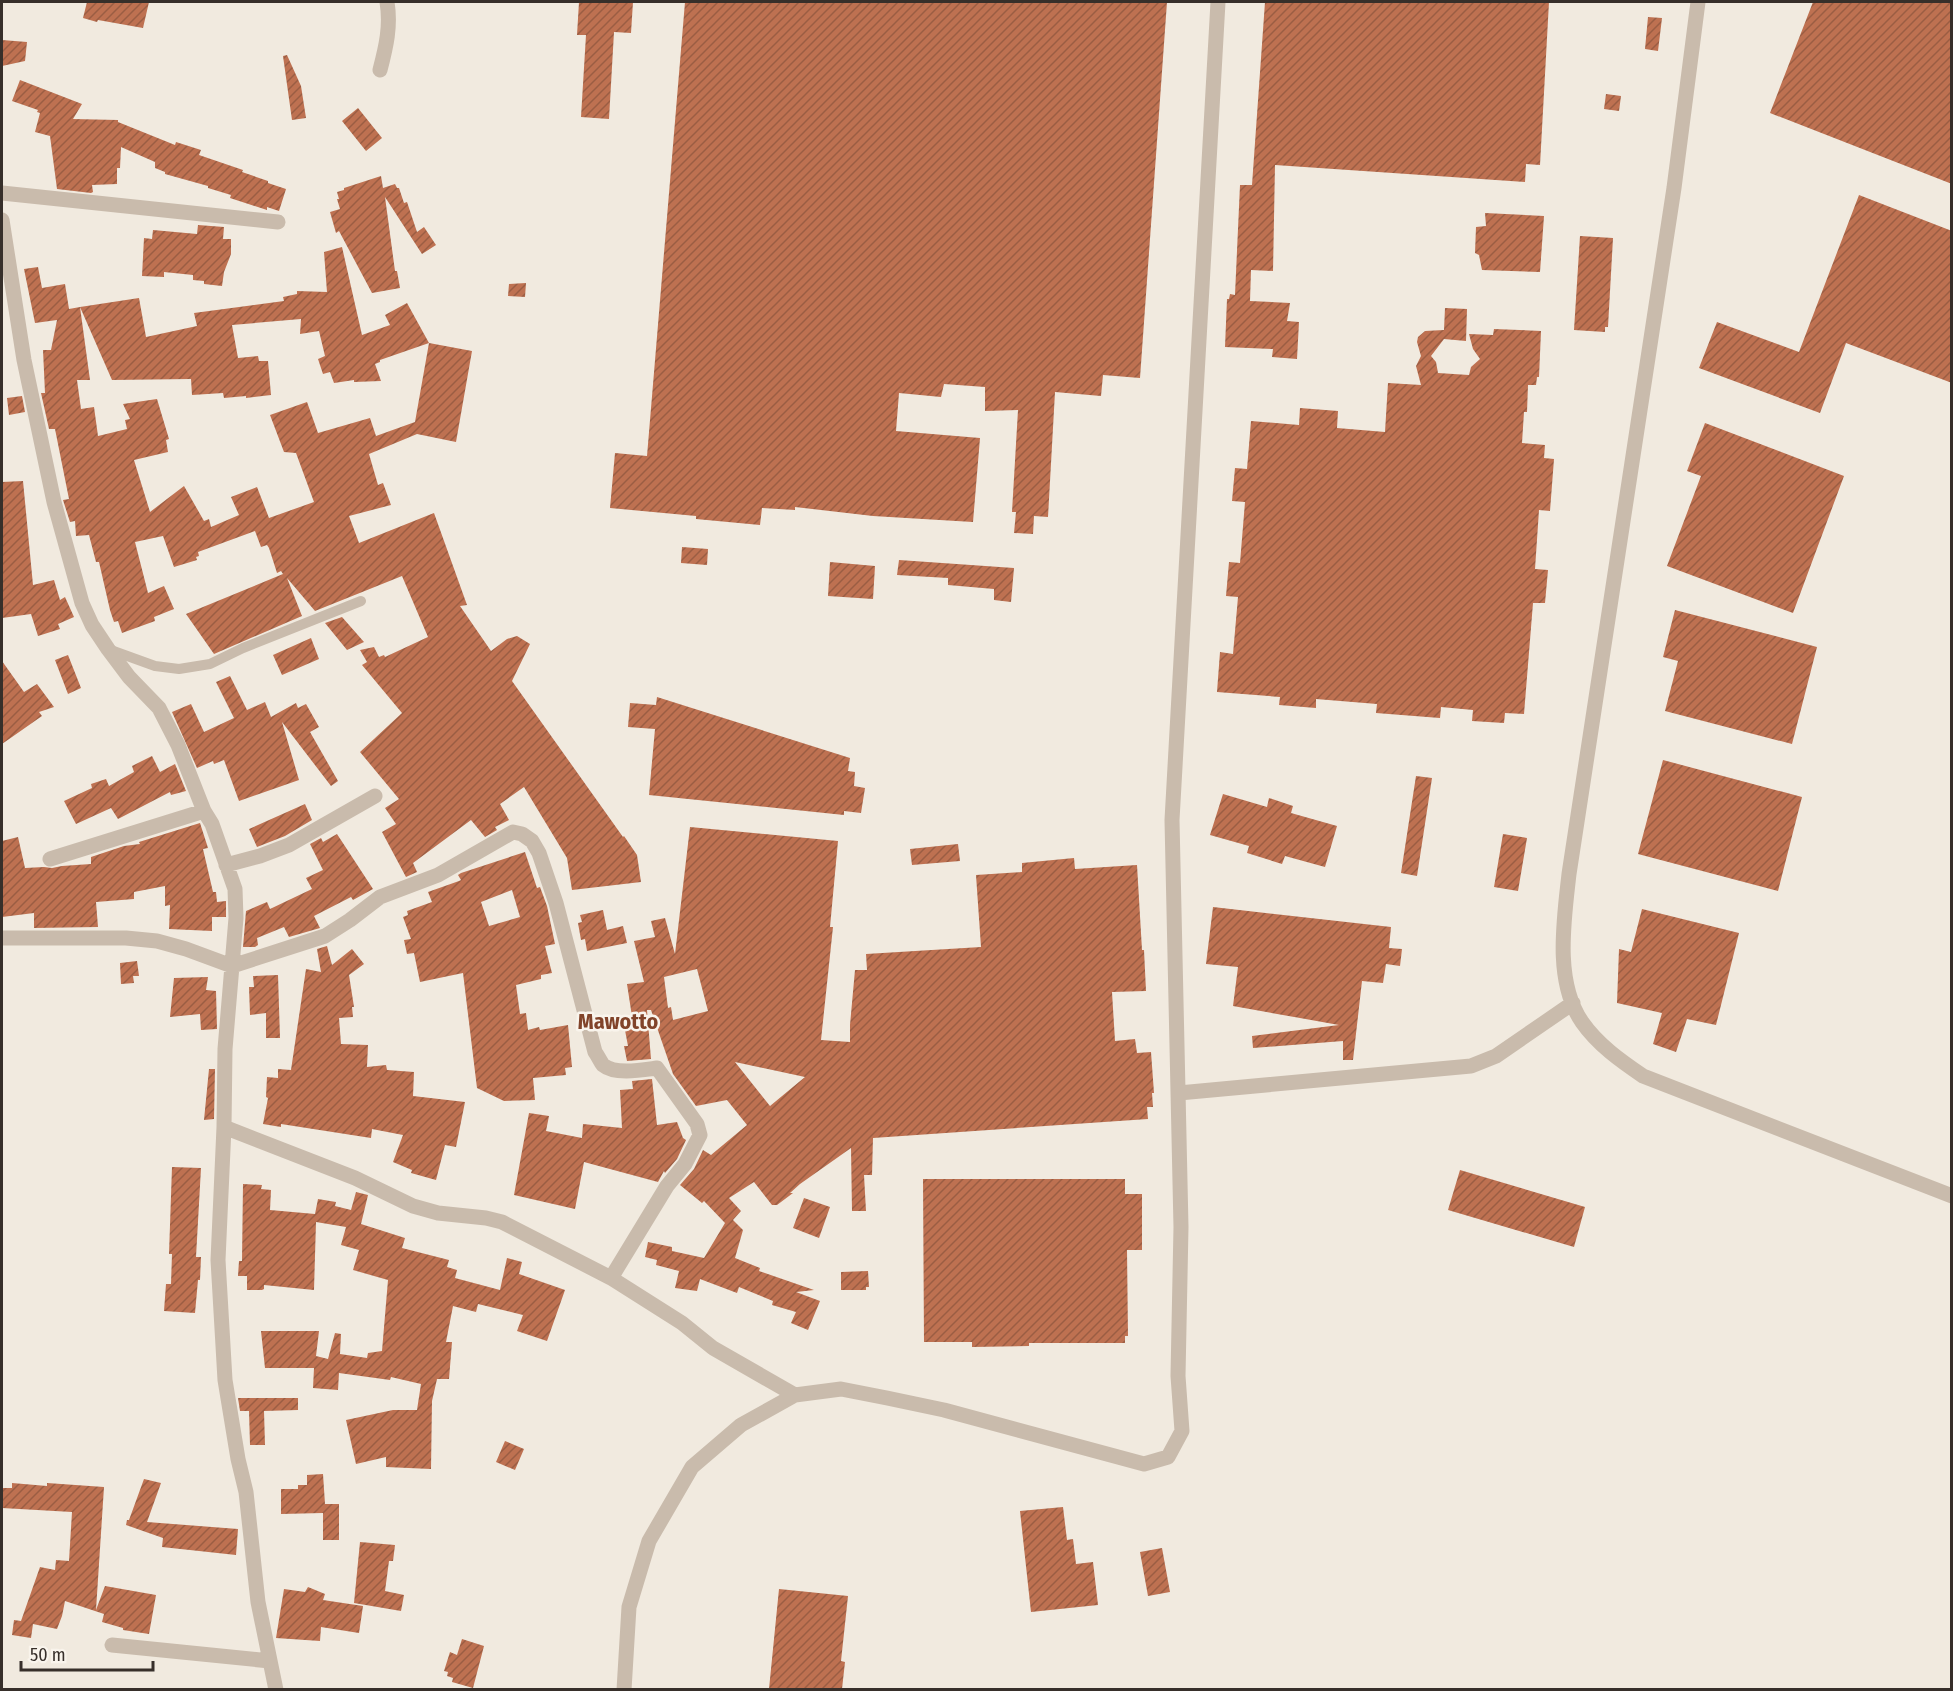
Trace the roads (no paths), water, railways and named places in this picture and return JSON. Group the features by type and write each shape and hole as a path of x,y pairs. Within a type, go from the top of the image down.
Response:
{"street":[{"path":"380,70 387,44 389,18 387,2"},
{"path":"624,1689 629,1607 649,1541 692,1467 741,1425 795,1395 842,1389 944,1410 1144,1464 1168,1457 1182,1431 1178,1376 1181,1227 1172,820 1218,2"},
{"path":"1698,2 1674,188 1568,885 1564,917 1564,956 1568,990 1581,1021 1608,1051 1643,1076 1952,1196"},
{"path":"2,193 278,222"},
{"path":"2,220 24,360 54,502 82,603 92,625 129,678 159,708 178,745 204,811 212,824 235,889 236,918 225,1049 218,1260 225,1380 246,1492 258,1602 276,1689"},
{"path":"226,865 289,845 375,796"},
{"path":"50,860 204,811"},
{"path":"2,938 126,938 157,941 232,966 324,936 380,897 438,875 513,832 522,834 532,840 539,853 556,903 595,1052 600,1061 609,1069 657,1068 697,1124 700,1135 685,1164 668,1186 611,1278"},
{"path":"1179,1092 1472,1066 1505,1051 1573,1003"},
{"path":"224,1127 355,1178 413,1206 438,1213 502,1222 611,1278 682,1323 713,1348 795,1395"},
{"path":"112,1645 270,1661"}],"lane":[{"path":"108,649 155,666 179,669 210,664 243,648 361,601"}],"district":[{"name":"Mawotto","path":"618,1021"}]}
